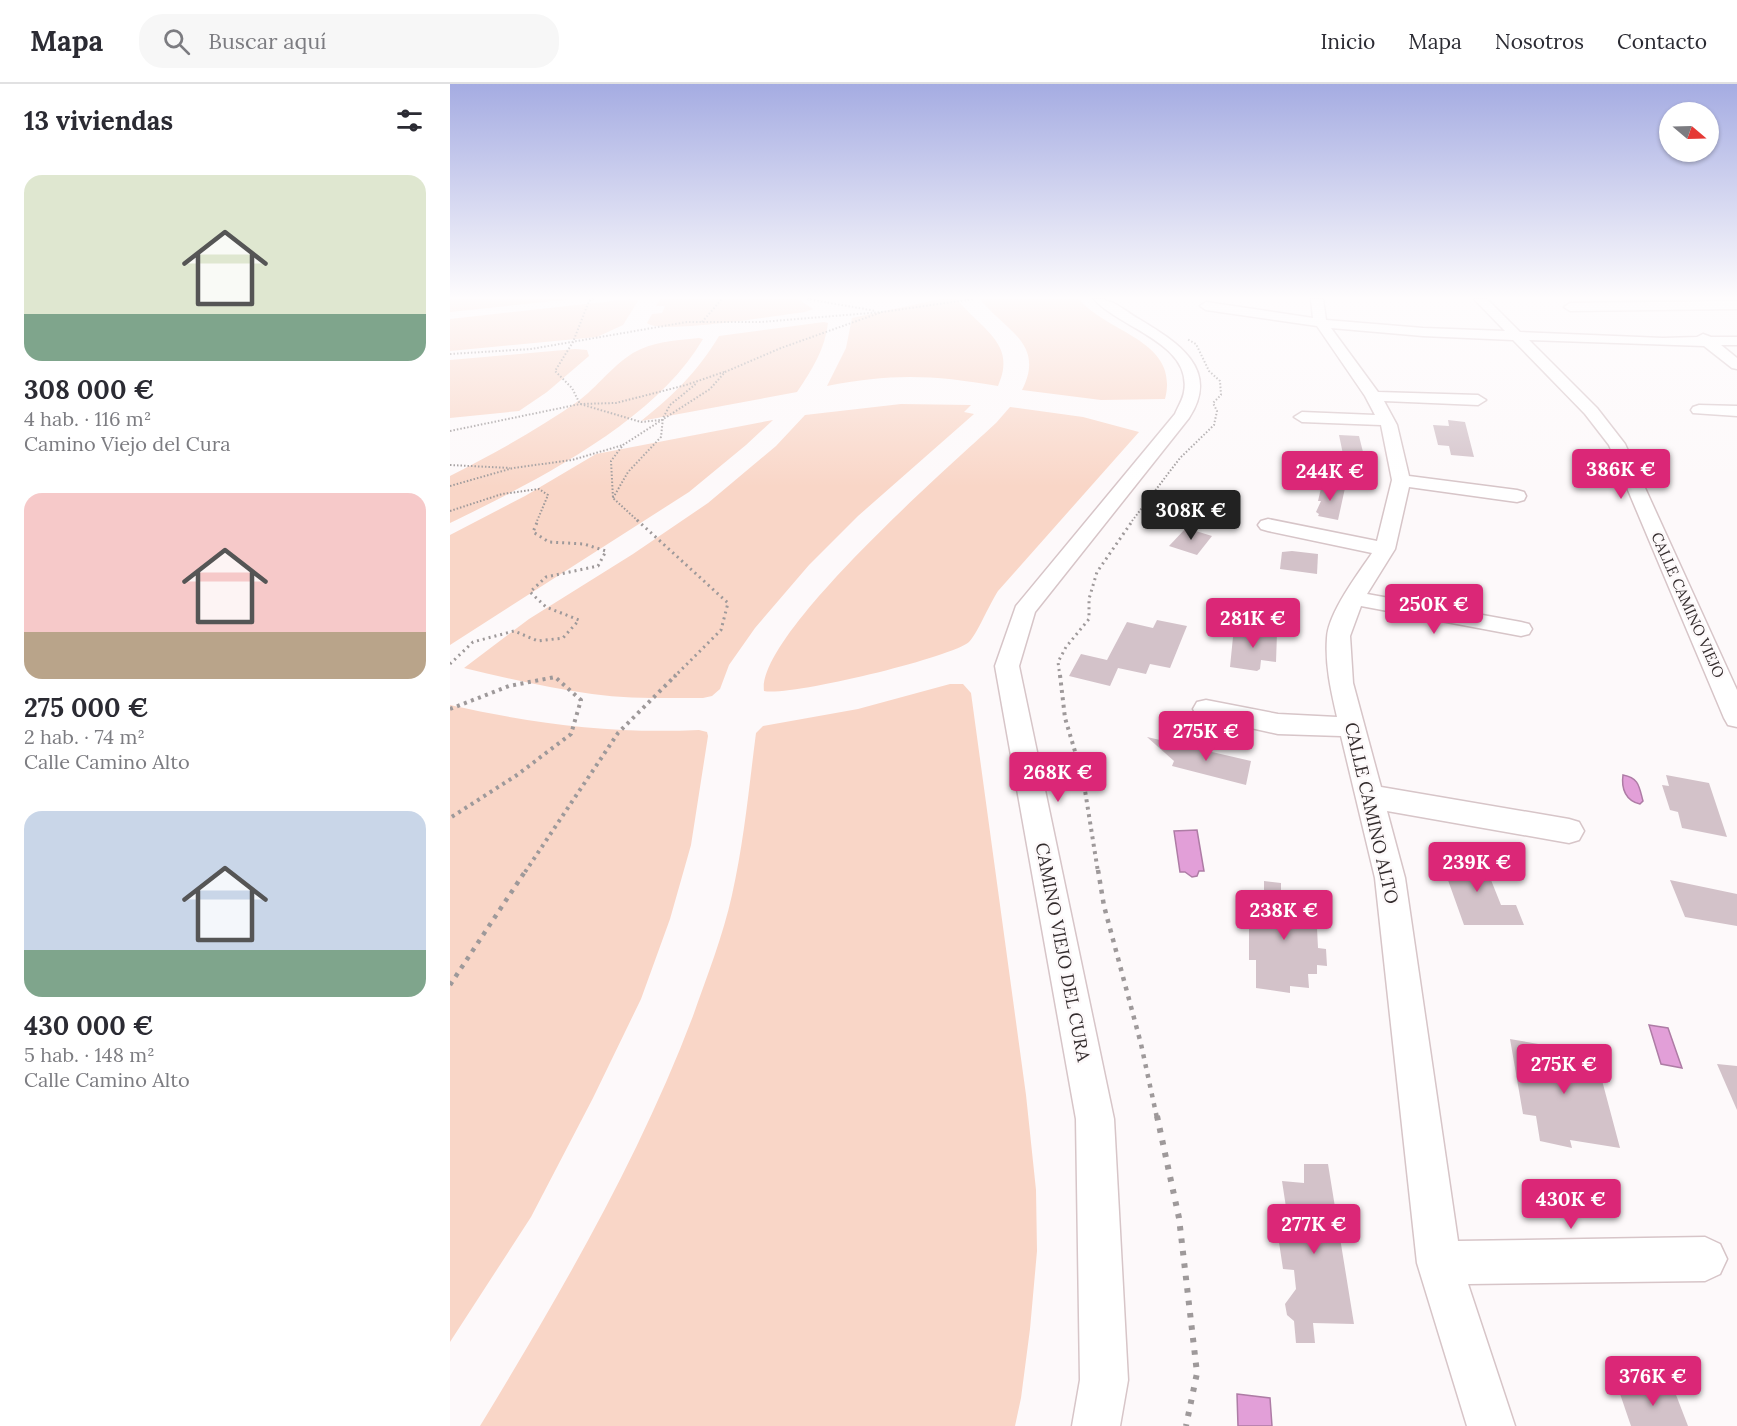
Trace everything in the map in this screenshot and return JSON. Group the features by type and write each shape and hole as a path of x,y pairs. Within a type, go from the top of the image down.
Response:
{"street":[{"name":"CAMINO VIEJO DEL CURA","path":"1096,1426 1104,1380 1095,1119 1008,666 1024,611 1183,415 1191,402 1195,388 1191,370 1185,362"},
{"name":"CALLE CAMINO ALTO","path":"1351,362 1380,408 1401,480 1385,549 1353,598 1338,636 1341,683 1390,878 1438,1263 1491,1426"},
{"name":"CALLE CAMINO VIEJO","path":"1542,362 1591,411 1617,444 1737,718"},
{"path":"1302,417 1478,400"},
{"path":"1699,410 1737,411"},
{"path":"1401,480 1517,496"},
{"path":"1268,525 1385,549"},
{"path":"1353,598 1406,607 1466,622 1521,629"},
{"path":"1206,709 1278,724 1352,727"},
{"path":"1370,796 1569,831"},
{"path":"1438,1263 1705,1259"}],"path":[{"path":"561,362 555,371 572,388 580,404 641,422 661,420"},
{"path":"450,431 580,404 616,403 702,380 749,362"},
{"path":"1186,1426 1197,1373 1179,1218 1141,1044 1104,906 1083,778 1065,718 1058,662 1066,647 1089,619 1089,599 1096,572 1180,458 1214,425 1216,411 1213,403 1221,395 1220,381 1209,371 1204,362"},
{"path":"450,486 513,468 572,459 623,445 710,389 725,372"},
{"path":"613,498 628,472 661,437 661,420 670,401 702,380"},
{"path":"450,985 618,733 721,630 728,603 613,498 611,461 623,445"},
{"path":"450,465 513,468"},
{"path":"450,512 502,494 539,489 549,495 533,532 549,542 584,544 606,551 598,566 546,577 530,592 546,607 579,620 563,638 538,641 514,631 473,642 450,664"},
{"path":"450,709 509,686 555,677 581,700 571,734 517,776 450,818"}],"shaded area":[{"path":"450,362 582,362 547,392 519,411 450,418"},
{"path":"621,362 687,362 655,397 590,447 518,489 450,523 450,476 517,440 565,410 588,393"},
{"path":"701,362 816,362 797,392 641,421 684,382"},
{"path":"839,362 1003,362 1003,371 998,386 933,378 893,377 827,386"},
{"path":"1029,362 1161,362 1167,379 1165,399 1101,400 1022,390 1028,374"},
{"path":"901,404 971,405 964,412 974,414 858,516 809,565 755,628 729,665 720,689 712,696 661,698 606,696 544,686 464,668 529,619 633,554 708,503 776,446 805,415"},
{"path":"1010,407 1083,417 1139,432 998,591 969,642 932,657 868,675 803,688 764,691 770,665 791,631 822,592 860,551 996,423"},
{"path":"773,420 689,492 450,645 450,535 525,496 596,454"},
{"path":"950,684 963,684 971,693 1026,1095 1036,1190 1037,1251 1030,1329 1015,1426 480,1426 539,1327 623,1175 648,1123 693,1016 732,895 743,835 756,733 763,726 858,709"},
{"path":"450,705 574,726 635,730 699,730 707,732 708,736 691,845 670,919 641,999 531,1217 450,1342"},
{"path":"1623,775 1632,778 1638,784 1643,801 1640,804 1631,800 1626,794"},
{"path":"1197,830 1204,871 1199,871 1197,876 1192,877 1185,872 1180,872 1174,831"},
{"path":"1649,1025 1668,1028 1682,1068 1661,1064"},
{"path":"1237,1394 1270,1398 1272,1426 1238,1426"}],"building":[{"path":"1448,420 1465,422 1474,457 1451,455 1449,446 1438,445 1433,425 1449,426"},
{"path":"1339,435 1359,436 1365,460 1344,459"},
{"path":"1322,484 1345,488 1338,520 1318,516 1316,512 1321,501 1318,501"},
{"path":"1186,528 1212,536 1197,555 1169,546"},
{"path":"1282,552 1318,554 1317,574 1280,569"},
{"path":"1157,620 1187,626 1170,668 1150,664 1146,674 1118,668 1110,686 1069,676 1081,654 1107,660 1127,622 1153,628"},
{"path":"1234,627 1277,633 1276,662 1261,660 1260,669 1257,671 1230,667"},
{"path":"1147,737 1251,761 1246,785 1172,766 1174,761"},
{"path":"1666,775 1709,783 1727,837 1682,828 1678,812 1670,810 1662,785 1669,786"},
{"path":"1439,855 1481,855 1501,905 1516,905 1524,925 1464,925"},
{"path":"1670,880 1737,894 1737,926 1685,917"},
{"path":"1264,881 1281,883 1281,894 1310,897 1311,908 1316,908 1318,948 1326,949 1327,966 1317,965 1317,974 1308,974 1309,988 1290,986 1290,993 1256,988 1256,960 1249,960 1249,905 1264,907"},
{"path":"1510,1039 1595,1054 1620,1148 1570,1140 1572,1148 1540,1141 1536,1116 1523,1114"},
{"path":"1717,1064 1737,1066 1737,1110"},
{"path":"1304,1164 1328,1164 1354,1324 1313,1323 1315,1343 1296,1343 1294,1321 1287,1315 1285,1304 1296,1289 1294,1270 1283,1269 1277,1229 1289,1227 1282,1181 1304,1183"},
{"path":"1673,1387 1688,1426 1631,1426 1618,1388"}]}
